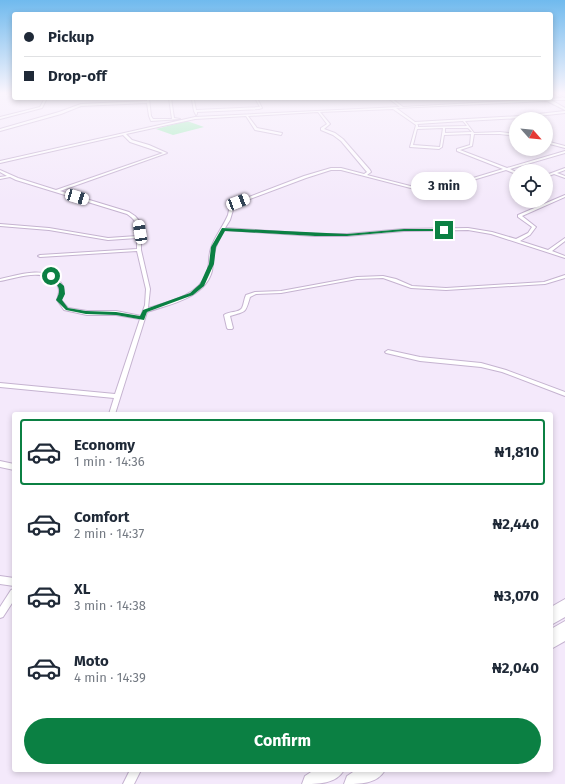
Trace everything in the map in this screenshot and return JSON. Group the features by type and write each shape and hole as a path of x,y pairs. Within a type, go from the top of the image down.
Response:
{"highway":[{"path":"553,616 565,607"},
{"path":"313,784 330,772"},
{"path":"355,784 371,772"}],"street":[{"path":"0,162 143,130"},
{"path":"259,130 281,134"},
{"path":"323,130 334,134 342,140 368,170 369,172 365,174"},
{"path":"416,130 411,146 439,148 441,147 444,130"},
{"path":"471,130 473,134 471,145 461,148 458,150 459,152 509,170"},
{"path":"56,191 166,153 130,141 124,134"},
{"path":"444,134 509,134"},
{"path":"553,144 565,148"},
{"path":"145,311 192,294 203,285 211,264 213,247 229,219 231,210 229,206 238,202 330,169 341,169 365,174 421,191 430,192 505,169 565,153"},
{"path":"554,173 565,170"},
{"path":"0,171 10,176 128,213 139,223 139,250 148,289 147,305 113,412"},
{"path":"554,173 565,177"},
{"path":"0,178 10,176"},
{"path":"516,241 529,234 534,227 519,216 564,197"},
{"path":"0,224 48,229 108,239 139,237"},
{"path":"223,229 315,235 347,235 404,230 468,229 492,233 565,257"},
{"path":"548,252 565,239"},
{"path":"40,256 139,250"},
{"path":"0,280 27,275 45,274 58,281 61,286 62,294 59,300 66,309 86,313 116,313 142,318"},
{"path":"230,328 227,315 231,312 241,311 244,309 248,296 255,293 281,292 357,278 383,277 411,286 446,289 544,283 565,276"},
{"path":"388,352 420,359 481,365 504,371 565,394"},
{"path":"0,385 118,396"},
{"path":"0,464 12,467"},
{"path":"0,580 12,582"},
{"path":"0,614 12,596"},
{"path":"128,784 135,772"}],"green space":[{"path":"158,130 194,130 173,135"}],"route":[{"path":"51,276 58,281 61,286 62,294 59,300 66,309 86,313 116,313 142,318 145,311 192,294 203,285 211,264 213,247 223,229 315,235 368,234 404,230 444,230"}]}
